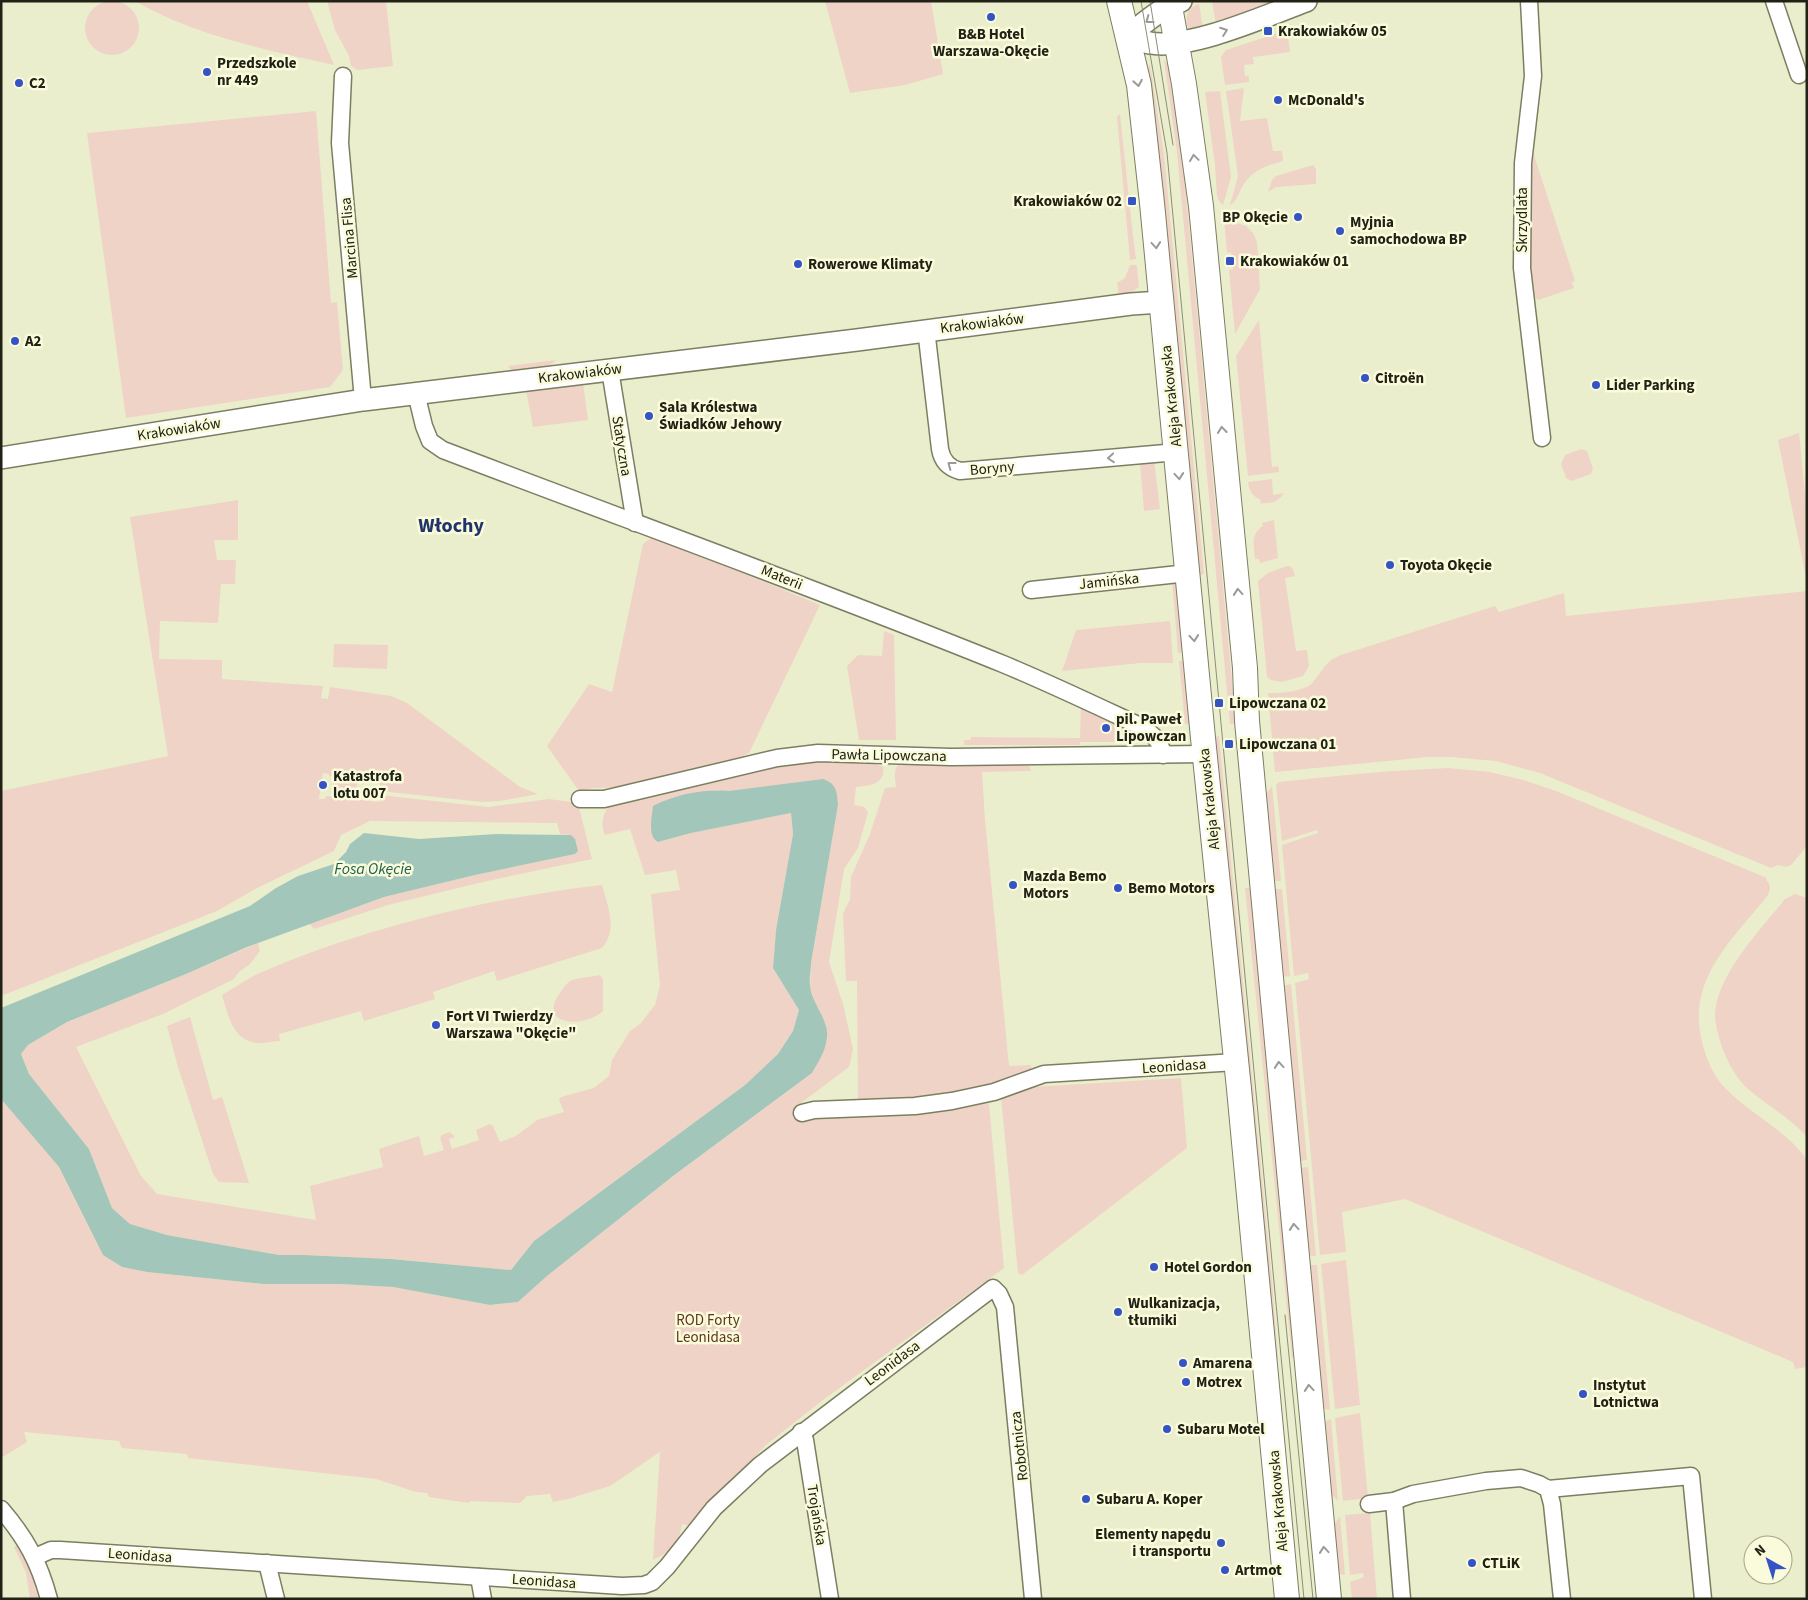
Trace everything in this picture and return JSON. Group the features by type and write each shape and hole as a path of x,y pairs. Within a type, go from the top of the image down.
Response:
{"main road":[{"name":"Aleja Krakowska","path":"1119,1 1139,85 1153,211 1287,1599"},
{"path":"1173,2 1177,42 1193,145 1205,250 1245,668 1247,721 1329,1599"}],"street":[{"path":"1128,36 1149,43 1205,38 1306,1"},
{"name":"Skrzydlata","path":"1529,1 1533,76 1523,163 1522,268 1542,438"},
{"path":"1774,1 1800,75"},
{"path":"1128,36 1173,2"},
{"name":"Marcina Flisa","path":"343,76 340,143 363,400"},
{"name":"Krakowiaków","path":"1,458 363,400 857,340 926,329 1161,302"},
{"name":"Boryny","path":"926,329 941,456 952,469 960,471 1177,452"},
{"name":"Statyczna","path":"610,370 635,523"},
{"name":"Materii","path":"416,393 424,426 430,441 436,446 635,523 736,559 1012,668 1140,726 1156,737 1162,748 1163,755"},
{"name":"Jamińska","path":"1031,590 1188,573"},
{"name":"Pawła Lipowczana","path":"580,799 604,799 777,758 818,753 933,757 1204,754"},
{"name":"Leonidasa","path":"802,1112 915,1106 952,1101 994,1092 1044,1074 1236,1062"},
{"name":"Leonidasa","path":"35,1557 56,1550 479,1577 624,1592 652,1582 723,1498 801,1432 993,1288 999,1294"},
{"name":"Robotnicza","path":"999,1294 1005,1307 1033,1599"},
{"name":"Trojańska","path":"801,1432 806,1445 830,1599"},
{"path":"1369,1504 1394,1501 1413,1494 1486,1481 1521,1478 1548,1489 1691,1476 1703,1599"},
{"path":"1548,1489 1552,1504 1562,1599"},
{"path":"1394,1501 1402,1599"},
{"path":"1,1509 16,1526 35,1557 49,1599"},
{"path":"267,1563 276,1599"},
{"path":"479,1577 483,1599"}],"green space":[{"path":"107,1 117,1 127,5 135,13 139,28 135,43 127,51 117,55 107,55 97,51 89,43 85,33 85,23 89,13 97,5"},
{"path":"135,1 307,1 334,65 207,33 182,24"},
{"path":"327,1 386,1 393,66 358,70 351,66 349,56 335,30"},
{"path":"825,1 931,1 943,74 905,85 850,93"},
{"path":"1212,1 1282,1 1216,24"},
{"path":"1199,4 1203,28 1192,30 1187,26 1186,18 1192,7"},
{"path":"1287,30 1290,52 1253,57 1254,64 1244,65 1245,76 1249,76 1249,82 1225,85 1221,57 1226,50"},
{"path":"1164,60 1170,66 1182,151 1236,723 1230,724 1177,152"},
{"path":"1150,64 1164,154 1204,574 1199,575 1167,228 1148,69"},
{"path":"1244,88 1240,121 1267,118 1273,151 1282,151 1283,161 1264,167 1253,174 1230,205 1238,176 1226,91"},
{"path":"1220,91 1231,177 1223,205 1217,196 1215,165 1205,92"},
{"path":"316,111 331,303 337,302 343,370 330,387 126,418 87,133"},
{"path":"1120,114 1136,259 1130,260 1117,117"},
{"path":"1530,143 1575,281 1572,282 1574,288 1538,300 1531,294 1527,236"},
{"path":"1313,165 1316,169 1316,184 1276,187 1268,192 1272,180 1276,176"},
{"path":"1224,219 1246,226 1253,233 1257,242 1260,289 1235,334 1229,270 1233,269 1231,252 1227,253"},
{"path":"1130,265 1137,266 1139,287 1129,294 1119,295 1117,283 1125,278"},
{"path":"1259,320 1272,467 1278,466 1279,472 1248,476 1236,356"},
{"path":"556,360 548,368 512,372 508,366"},
{"path":"583,383 588,420 533,427 526,390"},
{"path":"1799,433 1807,513 1807,582 1778,440"},
{"path":"1581,449 1587,451 1593,469 1591,474 1571,481 1566,478 1561,464 1565,455"},
{"path":"1141,460 1154,460 1160,509 1144,511"},
{"path":"1272,479 1273,495 1284,493 1274,502 1260,503 1261,500 1250,491 1248,482"},
{"path":"238,500 238,540 214,540 217,560 236,560 235,584 221,584 218,623 160,621 159,659 222,660 222,679 323,686 321,698 328,699 330,687 391,696 407,703 520,787 538,794 500,801 482,802 380,791 380,784 329,776 329,774 323,773 319,799 325,799 326,796 379,802 380,795 488,807 549,799 578,803 592,859 487,881 388,905 314,929 310,924 384,897 575,854 578,851 571,835 560,834 557,823 370,821 341,835 334,851 257,888 217,911 1,996 1,791 168,756 130,517"},
{"path":"1274,520 1278,558 1260,563 1259,559 1255,559 1254,537 1263,526 1262,523"},
{"path":"652,537 682,549 685,546 735,566 735,570 820,605 749,753 741,757 626,787 593,788 579,791 547,746 589,684 612,692 643,544"},
{"path":"1287,566 1292,568 1295,576 1285,578 1296,651 1307,650 1309,666 1303,676 1282,682 1271,680 1267,677 1258,581 1268,573"},
{"path":"1172,579 1177,582 1183,652 1178,653"},
{"path":"1807,591 1807,846 1791,865 1786,867 1778,865 1771,868 1540,773 1496,761 1428,757 1275,772 1268,693 1305,688 1313,682 1328,663 1341,655 1495,606 1499,612 1564,593 1566,616"},
{"path":"1170,621 1173,663 1141,663 1062,671 1076,630"},
{"path":"884,631 894,635 896,740 859,740 847,666 858,655 882,656"},
{"path":"334,644 388,645 387,669 333,667"},
{"path":"1179,661 1184,661 1190,724 1185,724"},
{"path":"1081,704 1146,736 1145,742 1080,742 1080,745 964,745 964,740 971,740 971,737 1080,738"},
{"path":"1219,736 1278,1359 1275,1359 1213,737"},
{"name":"ROD Forty Leonidasa","path":"822,760 870,762 883,767 883,773 876,783 856,787 854,805 864,807 868,812 858,848 844,869 829,962 843,1004 853,1049 849,1067 797,1106 806,1118 896,1115 985,1101 989,1104 1004,1268 823,1400 766,1445 690,1526 682,1524 679,1537 674,1546 665,1554 653,1560 660,1452 610,1486 553,1502 550,1494 527,1496 520,1503 470,1501 469,1503 429,1497 427,1493 416,1492 376,1479 188,1458 187,1454 122,1448 119,1441 24,1432 27,1442 1,1458 1,1099 59,1167 103,1255 122,1267 147,1272 264,1284 340,1284 393,1287 490,1305 518,1302 547,1276 673,1176 812,1073 826,1025 817,1009 810,987 811,963 838,805 714,790 659,842 691,833 791,813 793,834 776,930 773,968 799,1010 793,1031 778,1054 745,1085 534,1241 511,1270 391,1259 279,1255 167,1235 130,1224 112,1208 89,1149 29,1074 21,1054 28,1045 67,1022 258,943 260,951 250,964 239,972 234,979 163,1014 76,1047 141,1176 157,1194 316,1220 310,1186 383,1167 379,1149 419,1136 424,1156 444,1150 440,1138 442,1135 450,1132 455,1137 449,1139 452,1149 479,1140 476,1130 490,1124 493,1126 500,1142 516,1136 537,1120 564,1112 559,1100 561,1097 594,1088 609,1076 612,1060 630,1031 640,1024 655,1005 660,985 651,894 680,890 676,870 645,875 630,829 605,835 603,819 610,804 776,765"},
{"path":"899,763 978,765 1025,763 1030,767 1031,771 982,772 1009,1066 1031,1065 1031,1073 990,1088 924,1098 858,1102 857,981 846,981 843,914 850,899 851,877 870,834 885,788 896,787 895,772"},
{"path":"1448,768 1490,772 1556,791 1767,878 1770,889 1768,895 1726,947 1705,983 1700,1003 1699,1025 1708,1060 1722,1085 1789,1139 1807,1159 1807,1367 1795,1369 1793,1362 1405,1199 1342,1212 1346,1252 1320,1255 1295,983 1309,979 1308,973 1294,976 1282,845 1318,833 1317,830 1282,841 1276,785 1279,782 1342,775"},
{"path":"333,781 357,783 356,797 331,794"},
{"path":"1272,786 1281,881 1274,881 1266,798 1266,794"},
{"path":"602,885 611,926 607,941 602,948 497,981 494,971 433,992 435,999 364,1021 361,1011 279,1034 280,1041 256,1043 248,1041 236,1031 229,1018 222,995 257,974 343,941 429,916 472,906"},
{"path":"1245,888 1252,888 1295,1358 1292,1358"},
{"path":"1282,889 1290,976 1283,977 1275,890"},
{"path":"1795,894 1807,898 1807,1137 1748,1089 1740,1080 1724,1053 1715,1018 1722,986 1730,970 1752,939 1785,899"},
{"path":"600,975 603,979 603,1011 595,1017 574,1022 565,1021 558,1017 554,1011 555,1002 567,984 576,979"},
{"path":"1291,984 1307,1160 1300,1161 1283,986"},
{"path":"190,1017 213,1100 222,1097 249,1183 219,1182 213,1174 178,1067 167,1026"},
{"path":"1181,1078 1187,1148 1022,1275 1018,1273 1001,1097 1032,1087"},
{"path":"1308,1167 1316,1256 1311,1256 1307,1253 1300,1168"},
{"path":"1346,1260 1360,1405 1335,1409 1321,1264"},
{"path":"1310,1265 1317,1265 1330,1410 1323,1407"},
{"path":"1360,1413 1368,1498 1343,1501 1335,1418"},
{"path":"1331,1419 1338,1501 1332,1495 1330,1489 1324,1425 1326,1421"},
{"path":"1370,1513 1377,1599 1352,1599 1350,1582 1364,1577 1363,1573 1350,1575 1345,1515"},
{"path":"1340,1516 1345,1575 1338,1574 1334,1525"},
{"path":"18,1545 32,1575 39,1599 30,1599 26,1573 14,1547"}],"water":[{"name":"Fosa Okęcie","path":"823,779 834,786 838,805 811,963 811,993 827,1031 823,1052 812,1073 673,1176 547,1276 518,1302 490,1305 393,1287 340,1284 264,1284 147,1272 122,1267 103,1255 59,1167 1,1099 1,1008 250,906 298,876 334,864 346,852 350,844 364,833 419,839 496,834 571,835 575,839 578,851 575,854 384,897 247,947 67,1022 28,1045 21,1054 29,1074 89,1149 112,1208 130,1224 167,1235 279,1255 391,1259 511,1270 534,1241 745,1085 778,1054 793,1031 799,1010 773,968 776,930 793,834 791,813 691,833 658,842 651,831 653,806 681,795"}],"tram line":[{"path":"1141,1 1167,153 1304,1599"},
{"path":"1150,1 1173,145"},
{"path":"1285,1315 1313,1599"}],"place":[{"name":"B&B Hotel Warszawa-Okęcie","path":"991,17"},
{"name":"Krakowiaków 05","path":"1268,31"},
{"name":"Przedszkole nr 449","path":"207,72"},
{"name":"C2","path":"19,83"},
{"name":"McDonald's","path":"1278,100"},
{"name":"Krakowiaków 02","path":"1132,201"},
{"name":"BP Okęcie","path":"1298,217"},
{"name":"Myjnia samochodowa BP","path":"1340,231"},
{"name":"Krakowiaków 01","path":"1230,261"},
{"name":"Rowerowe Klimaty","path":"798,264"},
{"name":"A2","path":"15,341"},
{"name":"Citroën","path":"1365,378"},
{"name":"Lider Parking","path":"1596,385"},
{"name":"Sala Królestwa Świadków Jehowy","path":"649,416"},
{"name":"Toyota Okęcie","path":"1390,565"},
{"name":"Lipowczana 02","path":"1219,703"},
{"name":"pil. Paweł Lipowczan","path":"1106,728"},
{"name":"Lipowczana 01","path":"1229,744"},
{"name":"Katastrofa lotu 007","path":"323,785"},
{"name":"Mazda Bemo Motors","path":"1013,885"},
{"name":"Bemo Motors","path":"1118,888"},
{"name":"Fort VI Twierdzy Warszawa \"Okęcie\"","path":"436,1025"},
{"name":"Hotel Gordon","path":"1154,1267"},
{"name":"Wulkanizacja, tłumiki","path":"1118,1312"},
{"name":"Amarena","path":"1183,1363"},
{"name":"Motrex","path":"1186,1382"},
{"name":"Instytut Lotnictwa","path":"1583,1394"},
{"name":"Subaru Motel","path":"1167,1429"},
{"name":"Subaru A. Koper","path":"1086,1499"},
{"name":"Elementy napędu i transportu","path":"1221,1543"},
{"name":"CTLiK","path":"1472,1563"},
{"name":"Artmot","path":"1225,1570"}],"district":[{"name":"Włochy","path":"451,525"}]}
